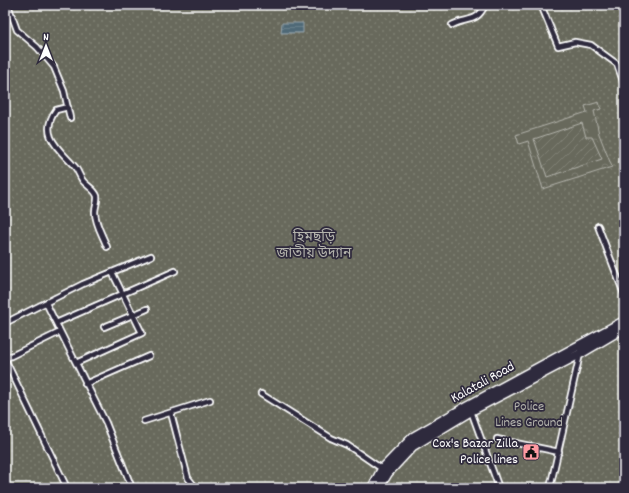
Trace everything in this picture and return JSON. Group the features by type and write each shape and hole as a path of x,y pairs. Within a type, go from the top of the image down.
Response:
{"highway":[{"name":"Kalatali Road","path":"379,488 388,473 414,446 471,411 566,357 624,321"},
{"name":"Kalatali Road","path":"372,488 382,469 413,438 566,357 580,354 624,328"}],"street":[{"path":"8,5 17,30 38,47 54,67 64,90 70,118"},
{"path":"452,25 476,17 481,13 485,5"},
{"path":"541,5 558,46 561,46 567,42 591,45 604,53 617,64 624,84"},
{"path":"68,107 56,110 52,116 49,127 51,138 64,157 76,167 84,182 97,196 96,218 107,246"},
{"path":"598,226 624,294"},
{"path":"5,323 112,272 151,256"},
{"path":"56,324 175,271"},
{"path":"76,363 142,333 112,272"},
{"path":"46,303 115,444 132,488"},
{"path":"104,326 147,308"},
{"path":"60,332 5,359 67,488"},
{"path":"550,488 580,354"},
{"path":"86,384 150,356"},
{"path":"260,394 331,438 347,445 382,469"},
{"path":"144,420 210,400"},
{"path":"471,411 499,488"},
{"path":"171,413 188,478 196,488"},
{"path":"497,439 559,452"}],"green space":[{"name":"হিমছড়ি জাতীয় উদ্যান","path":"5,5 624,5 624,488 5,488"},
{"path":"599,102 601,109 594,111 599,134 612,167 543,189 528,141 519,144 516,135 587,112 585,106"},
{"path":"582,123 586,137 592,137 602,159 547,177 534,139"}],"water":[{"path":"282,23 303,23 303,33 281,33"}],"place":[{"name":"Cox's Bazar Zilla Police lines","path":"531,452"}],"park label":[{"name":"Police Lines Ground","path":"529,416"}]}
